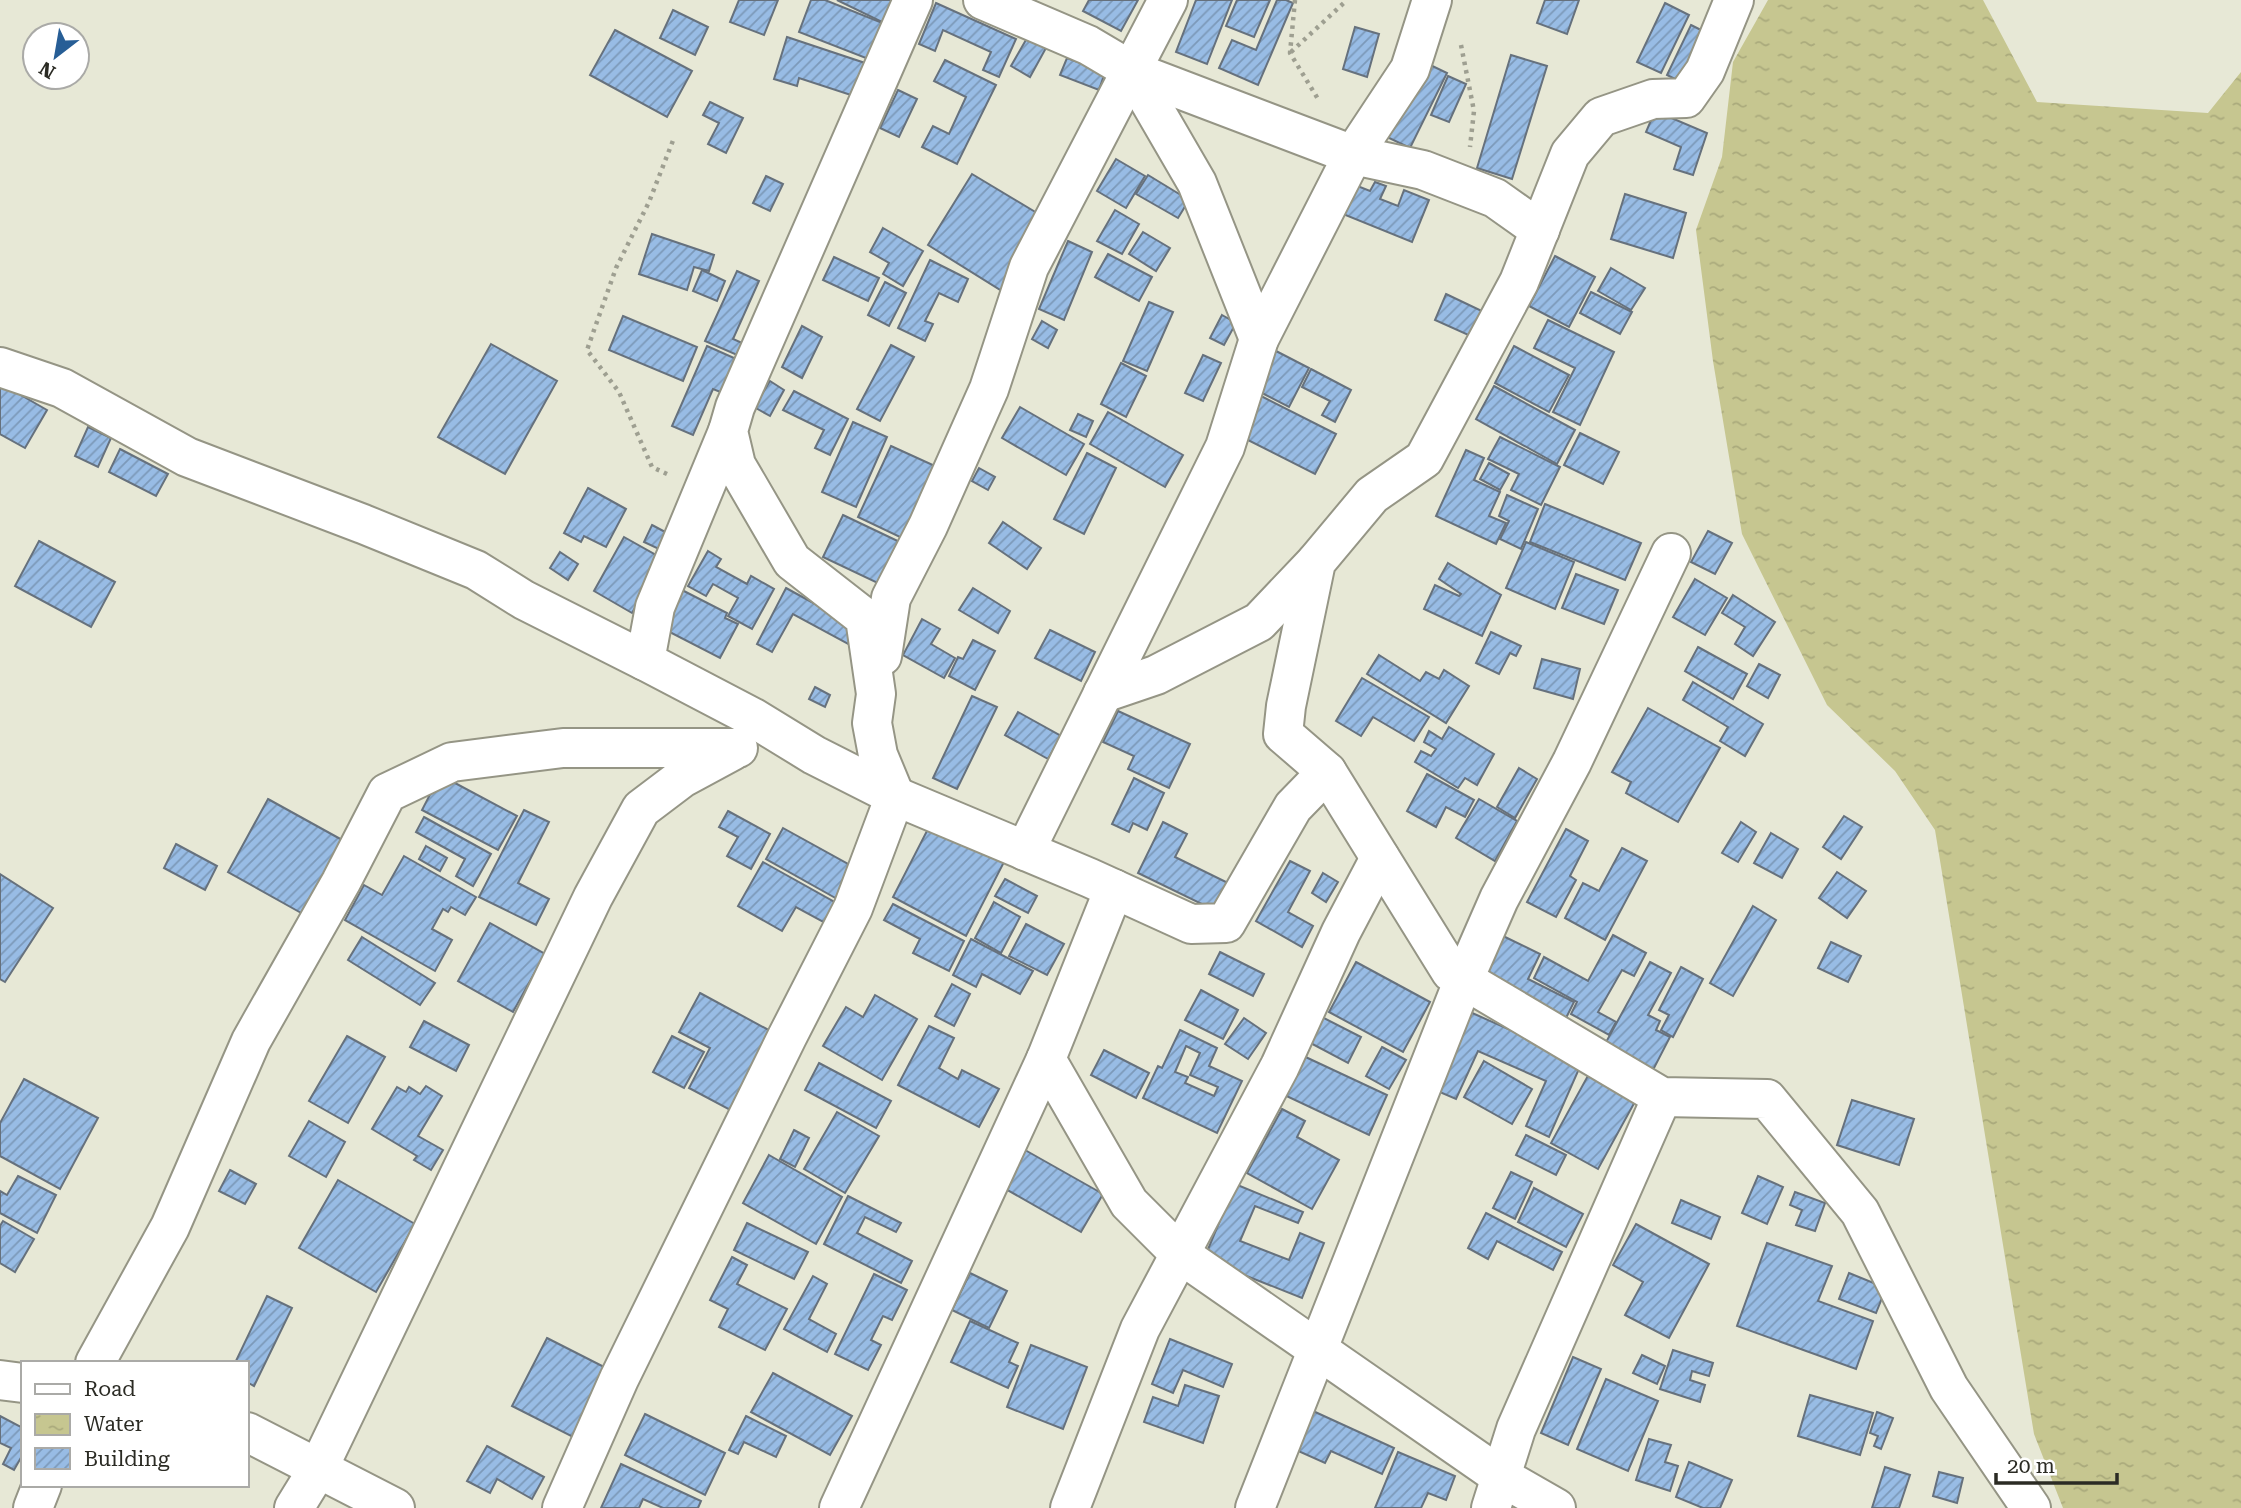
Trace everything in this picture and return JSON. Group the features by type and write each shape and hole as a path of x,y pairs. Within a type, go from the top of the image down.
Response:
{"street":[{"path":"645,661 655,607 735,407 913,0"},
{"path":"983,0 1088,45 1132,71 1353,155 1423,170 1495,198 1540,230"},
{"path":"562,1508 619,1379 853,908 895,796 878,755 872,723 891,598 928,526 989,389 1028,267 1168,0"},
{"path":"1025,851 1225,447 1259,339 1353,155 1410,69 1432,0"},
{"path":"1103,693 1156,675 1259,622 1316,562 1372,495 1424,459 1519,282 1570,154 1601,117 1653,99 1686,98 1705,71 1734,0"},
{"path":"1132,71 1197,183 1259,339"},
{"path":"0,368 61,388 187,457 476,570 524,600 752,717 814,755 895,796 1191,924 1226,923 1293,807 1327,772"},
{"path":"728,430 736,465 792,561 865,618 876,694"},
{"path":"1255,1508 1464,979 1499,899 1572,762 1671,553"},
{"path":"1316,562 1286,706 1283,734 1327,772 1451,972 1662,1097 1768,1099 1860,1212 1949,1388 2031,1508"},
{"path":"96,1361 170,1227 251,1041 341,882 387,793 452,762 563,748 738,748 814,755"},
{"path":"294,1508 318,1469 593,897 641,809 682,778 738,748"},
{"path":"1070,1508 1140,1329 1280,1066 1341,932 1380,858"},
{"path":"839,1508 1046,1059 1114,889"},
{"path":"1046,1059 1129,1203 1180,1254 1318,1350 1495,1492 1556,1508"},
{"path":"1495,1492 1516,1429 1662,1097"},
{"path":"0,1380 21,1383"},
{"path":"248,1433 395,1508"},
{"path":"33,1508 41,1487"}],"path":[{"path":"1296,0 1290,53 1353,155"},
{"path":"1290,53 1347,0"},
{"path":"1461,43 1474,111 1465,186"},
{"path":"674,138 649,202 616,268 587,349 619,392 652,467 704,490"}],"water":[{"path":"1768,0 1983,0 2037,102 2208,113 2241,72 2241,1508 2063,1508 2034,1434 1935,830 1895,771 1827,705 1742,534 1713,361 1696,230 1722,157 1733,62"}],"building":[{"path":"739,0 778,0 764,35 730,22"},
{"path":"811,0 825,0 885,24 871,60 799,32"},
{"path":"837,0 895,0 884,23"},
{"path":"1089,0 1138,0 1121,31 1083,11"},
{"path":"1196,0 1232,0 1207,64 1176,52"},
{"path":"1237,0 1270,0 1254,37 1226,26"},
{"path":"1277,0 1293,3 1258,85 1219,68 1232,40 1256,50"},
{"path":"1545,0 1579,0 1567,34 1537,23"},
{"path":"936,3 1016,39 999,77 983,70 991,52 943,30 935,51 919,44"},
{"path":"1665,3 1689,15 1661,73 1637,62"},
{"path":"673,10 708,27 695,55 660,38"},
{"path":"1691,25 1709,34 1685,84 1667,75"},
{"path":"1355,27 1379,34 1367,77 1343,69"},
{"path":"615,30 692,71 667,117 590,75"},
{"path":"787,37 868,64 857,97 799,78 797,86 774,79"},
{"path":"1027,38 1046,48 1030,77 1011,66"},
{"path":"1511,55 1547,66 1512,179 1477,168"},
{"path":"1067,58 1105,72 1099,90 1060,75"},
{"path":"945,60 996,85 957,164 922,147 933,126 949,134 966,97 934,81"},
{"path":"1424,62 1447,73 1410,148 1387,137"},
{"path":"1448,76 1466,84 1449,122 1431,115"},
{"path":"898,90 917,99 899,137 880,128"},
{"path":"710,102 743,118 726,153 708,144 719,123 703,115"},
{"path":"1655,111 1707,133 1693,175 1674,169 1681,147 1646,132"},
{"path":"1116,159 1145,176 1126,208 1097,191"},
{"path":"972,174 1047,219 1002,291 928,245"},
{"path":"1148,175 1189,200 1178,218 1136,194"},
{"path":"766,176 783,184 770,211 753,203"},
{"path":"1375,182 1386,186 1380,199 1398,206 1404,190 1429,200 1412,242 1338,212 1350,183 1370,191"},
{"path":"1625,194 1686,213 1673,258 1611,239"},
{"path":"1115,210 1139,224 1122,254 1097,241"},
{"path":"883,228 923,251 903,286 883,274 889,263 870,252"},
{"path":"1143,232 1170,248 1156,271 1129,254"},
{"path":"652,234 714,255 709,271 694,267 687,290 639,274"},
{"path":"1068,241 1092,252 1064,320 1039,309"},
{"path":"1108,254 1152,277 1139,301 1095,277"},
{"path":"1555,256 1595,277 1569,327 1529,306"},
{"path":"834,257 879,278 868,301 823,280"},
{"path":"930,260 968,279 958,302 939,293 925,321 933,324 925,341 898,328"},
{"path":"1611,268 1645,288 1631,310 1598,291"},
{"path":"702,270 725,281 717,301 693,291"},
{"path":"737,271 759,281 733,339 749,346 744,358 705,341"},
{"path":"885,282 906,293 889,326 868,315"},
{"path":"1591,292 1632,312 1620,334 1580,313"},
{"path":"1446,294 1486,313 1475,338 1435,320"},
{"path":"1149,302 1173,312 1147,371 1123,361"},
{"path":"1222,315 1236,323 1224,345 1210,338"},
{"path":"623,316 697,347 683,381 609,350"},
{"path":"1548,320 1614,352 1580,425 1553,412 1575,368 1534,348"},
{"path":"1042,321 1057,330 1048,348 1032,339"},
{"path":"802,326 822,337 802,378 782,367"},
{"path":"491,344 557,381 505,474 438,437"},
{"path":"891,345 914,357 880,421 857,409"},
{"path":"707,346 743,362 728,395 713,389 693,435 672,426"},
{"path":"1514,346 1569,375 1549,412 1495,383"},
{"path":"1276,351 1309,368 1289,407 1256,390"},
{"path":"1203,355 1221,363 1203,401 1185,393"},
{"path":"1121,363 1146,376 1126,417 1101,404"},
{"path":"1311,369 1351,390 1335,422 1322,415 1330,401 1302,387"},
{"path":"770,381 784,390 770,416 754,407"},
{"path":"0,383 47,410 25,448 0,434"},
{"path":"1494,386 1575,430 1557,464 1476,419"},
{"path":"794,391 848,419 830,455 815,448 824,430 783,410"},
{"path":"1257,394 1336,434 1315,474 1236,434"},
{"path":"1020,407 1084,444 1066,475 1002,438"},
{"path":"1108,412 1183,455 1165,487 1090,444"},
{"path":"1078,414 1093,421 1086,437 1070,430"},
{"path":"853,422 887,437 856,507 822,492"},
{"path":"88,427 111,438 98,467 75,456"},
{"path":"1580,433 1619,452 1603,484 1564,465"},
{"path":"1500,437 1560,467 1541,505 1511,490 1519,474 1488,459"},
{"path":"891,446 935,466 902,538 858,517"},
{"path":"120,449 168,474 156,496 109,472"},
{"path":"1466,450 1484,458 1474,480 1500,492 1489,516 1506,523 1496,544 1436,516"},
{"path":"1087,453 1116,468 1084,534 1054,519"},
{"path":"1489,463 1509,474 1500,490 1480,479"},
{"path":"979,468 995,477 988,490 972,481"},
{"path":"588,488 626,509 606,547 584,536 581,542 564,533"},
{"path":"1507,495 1538,509 1521,549 1500,539 1509,521 1499,516"},
{"path":"1545,504 1641,543 1625,580 1530,542"},
{"path":"843,515 904,544 884,586 823,557"},
{"path":"1003,522 1041,548 1027,569 989,543"},
{"path":"652,525 669,534 661,550 644,542"},
{"path":"1708,531 1732,543 1715,574 1691,562"},
{"path":"624,537 663,559 632,613 594,591"},
{"path":"39,541 115,582 91,627 15,586"},
{"path":"1526,542 1574,562 1555,609 1506,588"},
{"path":"708,551 721,559 716,567 747,584 751,576 774,589 752,629 728,616 738,598 713,584 706,596 688,586"},
{"path":"560,552 578,564 568,580 550,568"},
{"path":"1448,563 1501,595 1482,636 1424,609 1435,585 1459,596 1461,594 1439,579"},
{"path":"1576,574 1618,590 1604,624 1562,608"},
{"path":"1695,579 1727,598 1705,635 1673,617"},
{"path":"678,588 727,613 725,618 738,624 720,658 658,626"},
{"path":"786,588 859,628 850,645 793,614 772,652 757,644"},
{"path":"973,588 1010,611 998,633 959,610"},
{"path":"1733,595 1775,622 1753,656 1735,644 1745,627 1722,613"},
{"path":"922,619 940,629 931,644 955,658 944,678 903,655"},
{"path":"1050,630 1095,652 1081,681 1035,658"},
{"path":"1491,632 1521,646 1516,656 1510,653 1499,674 1476,663"},
{"path":"973,640 995,651 975,690 949,676 958,657 963,659"},
{"path":"1698,647 1747,674 1733,699 1685,671"},
{"path":"1379,655 1420,681 1426,672 1439,679 1444,670 1469,686 1446,723 1367,674"},
{"path":"1542,659 1580,669 1573,699 1534,688"},
{"path":"1759,664 1780,675 1768,698 1747,686"},
{"path":"1362,678 1429,717 1414,741 1373,717 1361,736 1336,721"},
{"path":"1693,682 1763,724 1745,756 1720,741 1728,727 1683,700"},
{"path":"815,687 830,695 825,707 809,699"},
{"path":"972,696 997,707 957,789 933,778"},
{"path":"1648,708 1720,748 1678,822 1626,793 1631,782 1612,772"},
{"path":"1118,711 1190,744 1169,788 1128,769 1134,756 1103,742"},
{"path":"1018,712 1061,736 1048,759 1005,735"},
{"path":"1449,727 1494,754 1477,785 1465,778 1458,788 1415,762 1421,751 1431,756 1436,749 1424,742 1429,731 1442,739"},
{"path":"1519,768 1537,779 1515,818 1497,807"},
{"path":"1427,774 1474,800 1465,817 1446,807 1436,827 1407,811"},
{"path":"440,775 517,816 498,850 422,810"},
{"path":"1134,778 1164,793 1147,830 1133,823 1129,832 1112,824"},
{"path":"268,799 344,841 303,914 228,872"},
{"path":"1479,799 1517,821 1495,861 1456,838"},
{"path":"524,810 549,822 518,883 549,899 536,925 479,897"},
{"path":"728,811 770,834 751,869 727,856 738,837 719,827"},
{"path":"1844,816 1862,827 1841,859 1823,847"},
{"path":"424,817 491,854 473,886 456,876 465,859 416,832"},
{"path":"1163,822 1187,834 1175,857 1228,883 1214,910 1138,873"},
{"path":"1741,822 1756,832 1738,862 1722,853"},
{"path":"930,825 1004,862 966,936 893,897"},
{"path":"783,828 857,869 839,900 766,859"},
{"path":"1566,829 1588,841 1570,876 1576,880 1556,917 1527,902"},
{"path":"1771,833 1798,849 1782,878 1754,863"},
{"path":"176,844 217,866 205,890 164,868"},
{"path":"426,846 447,858 440,871 419,859"},
{"path":"1622,848 1647,861 1605,940 1565,918 1583,883 1599,891"},
{"path":"404,856 476,897 465,915 451,907 448,912 443,909 432,929 452,940 435,971 345,920 364,885 382,895"},
{"path":"1290,861 1310,871 1288,912 1313,926 1302,947 1256,921"},
{"path":"763,862 838,904 827,924 796,907 782,931 738,906"},
{"path":"1837,872 1866,891 1847,918 1819,898"},
{"path":"1323,873 1338,882 1326,902 1312,893"},
{"path":"0,874 53,908 5,982 0,979"},
{"path":"1005,879 1037,896 1028,913 995,896"},
{"path":"994,902 1020,917 1001,953 975,938"},
{"path":"893,904 964,941 949,971 913,953 920,939 884,920"},
{"path":"1753,906 1776,920 1733,996 1710,983"},
{"path":"490,923 545,954 513,1012 458,981"},
{"path":"1026,924 1064,944 1047,975 1009,956"},
{"path":"1613,935 1646,953 1634,976 1622,970 1598,1012 1616,1022 1609,1035 1571,1014 1577,1002 1534,978 1544,957 1588,981"},
{"path":"1503,936 1540,954 1528,979 1574,1002 1565,1020 1482,979"},
{"path":"362,937 435,983 420,1005 348,960"},
{"path":"971,939 1033,971 1020,994 982,974 976,987 953,975"},
{"path":"1831,942 1861,956 1848,982 1818,968"},
{"path":"1220,952 1264,974 1253,996 1209,974"},
{"path":"1356,962 1430,1002 1403,1052 1329,1012"},
{"path":"1650,962 1671,973 1648,1015 1660,1021 1656,1030 1670,1037 1653,1070 1605,1044"},
{"path":"1681,967 1703,979 1673,1037 1661,1030 1669,1015 1659,1010"},
{"path":"952,984 970,994 954,1026 935,1016"},
{"path":"1201,990 1238,1010 1223,1039 1185,1020"},
{"path":"700,993 776,1034 734,1112 689,1088 710,1048 679,1032"},
{"path":"875,995 917,1019 882,1080 823,1046 846,1007 863,1017"},
{"path":"1470,1012 1582,1062 1549,1137 1526,1126 1546,1081 1478,1051 1456,1099 1435,1090"},
{"path":"1316,1014 1361,1037 1348,1063 1303,1039"},
{"path":"1244,1018 1266,1033 1248,1059 1225,1044"},
{"path":"424,1021 469,1045 456,1071 410,1047"},
{"path":"929,1026 954,1038 939,1068 958,1079 962,1070 999,1089 979,1127 898,1085"},
{"path":"1180,1030 1217,1048 1209,1066 1242,1081 1217,1133 1143,1098 1158,1066 1162,1068","holes":["1186,1046 1200,1053 1190,1075 1218,1087 1214,1096 1185,1083 1188,1077 1175,1072"]},
{"path":"347,1036 385,1057 348,1123 309,1101"},
{"path":"672,1036 704,1052 684,1088 653,1072"},
{"path":"1382,1047 1406,1060 1389,1089 1366,1076"},
{"path":"1104,1050 1149,1073 1136,1098 1091,1075"},
{"path":"1297,1053 1387,1095 1369,1135 1278,1092"},
{"path":"1484,1061 1532,1089 1512,1124 1464,1097"},
{"path":"819,1063 891,1101 876,1128 805,1090"},
{"path":"1590,1072 1637,1098 1598,1169 1551,1143"},
{"path":"24,1079 98,1118 60,1189 0,1156 0,1123"},
{"path":"426,1086 442,1096 418,1136 443,1150 431,1170 414,1160 417,1156 372,1129 397,1087 406,1092 409,1087 420,1094"},
{"path":"1852,1100 1914,1119 1899,1165 1837,1145"},
{"path":"1282,1109 1305,1121 1297,1137 1339,1160 1312,1209 1247,1173"},
{"path":"837,1112 879,1136 845,1193 804,1169"},
{"path":"309,1121 345,1142 326,1177 289,1156"},
{"path":"794,1130 809,1138 795,1167 780,1159"},
{"path":"1526,1135 1566,1155 1556,1175 1516,1155"},
{"path":"1025,1150 1103,1194 1081,1232 1004,1188"},
{"path":"769,1155 842,1197 816,1244 743,1203"},
{"path":"230,1170 256,1184 245,1204 219,1191"},
{"path":"1511,1172 1532,1182 1515,1219 1493,1208"},
{"path":"18,1176 56,1195 37,1233 0,1213 0,1191 7,1195"},
{"path":"1758,1176 1783,1187 1767,1224 1742,1213"},
{"path":"338,1180 415,1224 376,1292 299,1248"},
{"path":"1235,1184 1303,1212 1298,1223 1255,1206 1240,1241 1289,1260 1300,1233 1324,1243 1302,1298 1204,1259"},
{"path":"1534,1188 1583,1214 1566,1247 1518,1222"},
{"path":"1795,1192 1825,1203 1815,1231 1796,1225 1802,1210 1790,1205"},
{"path":"848,1196 901,1223 896,1232 865,1217 857,1233 912,1261 901,1283 824,1244"},
{"path":"1681,1200 1720,1217 1711,1239 1672,1223"},
{"path":"1486,1213 1562,1252 1553,1270 1497,1241 1488,1259 1468,1248"},
{"path":"3,1221 34,1239 15,1272 0,1263 0,1226"},
{"path":"747,1223 808,1252 794,1279 734,1250"},
{"path":"1636,1224 1709,1264 1669,1338 1625,1315 1643,1282 1613,1265"},
{"path":"1767,1243 1832,1266 1818,1301 1873,1321 1856,1369 1737,1326"},
{"path":"732,1257 747,1265 737,1284 787,1309 765,1350 719,1327 728,1309 710,1300"},
{"path":"970,1273 1007,1291 989,1328 952,1310"},
{"path":"1849,1273 1886,1288 1876,1313 1839,1299"},
{"path":"874,1274 907,1290 892,1320 883,1316 871,1340 881,1345 868,1370 835,1354"},
{"path":"813,1276 827,1284 809,1319 836,1334 827,1352 784,1329"},
{"path":"267,1296 292,1308 254,1386 248,1383 248,1361 236,1361"},
{"path":"970,1321 1018,1343 1009,1362 1018,1366 1008,1388 951,1362"},
{"path":"547,1338 612,1371 577,1439 512,1406"},
{"path":"1170,1339 1232,1364 1223,1387 1183,1370 1173,1393 1152,1384"},
{"path":"1031,1345 1087,1367 1063,1429 1007,1407"},
{"path":"1673,1350 1713,1363 1709,1376 1692,1371 1690,1380 1705,1385 1700,1402 1660,1389"},
{"path":"1642,1355 1665,1366 1657,1384 1633,1373"},
{"path":"1573,1357 1601,1369 1568,1445 1541,1433"},
{"path":"773,1373 852,1416 830,1455 751,1412"},
{"path":"1606,1379 1658,1401 1628,1471 1577,1449"},
{"path":"1185,1385 1219,1396 1203,1443 1144,1422 1153,1397 1178,1406"},
{"path":"1810,1395 1873,1413 1860,1455 1798,1436"},
{"path":"1313,1411 1394,1448 1382,1474 1331,1451 1325,1463 1296,1450"},
{"path":"1877,1412 1893,1418 1881,1449 1874,1446 1878,1436 1870,1433"},
{"path":"645,1414 725,1453 705,1495 625,1455"},
{"path":"0,1416 21,1427 21,1458 14,1470 3,1464 11,1448 0,1443"},
{"path":"746,1416 786,1436 776,1457 744,1442 738,1454 729,1450"},
{"path":"1649,1439 1671,1445 1665,1462 1678,1466 1670,1491 1636,1480"},
{"path":"487,1446 544,1477 532,1499 497,1479 490,1493 467,1481"},
{"path":"1398,1452 1455,1476 1446,1500 1428,1493 1421,1508 1375,1508"},
{"path":"1689,1462 1732,1480 1720,1508 1703,1508 1676,1497"},
{"path":"621,1464 701,1501 698,1508 663,1508 643,1499 639,1508 601,1508"},
{"path":"1885,1467 1910,1475 1899,1508 1872,1508"},
{"path":"1939,1472 1963,1478 1957,1503 1933,1496"}]}
